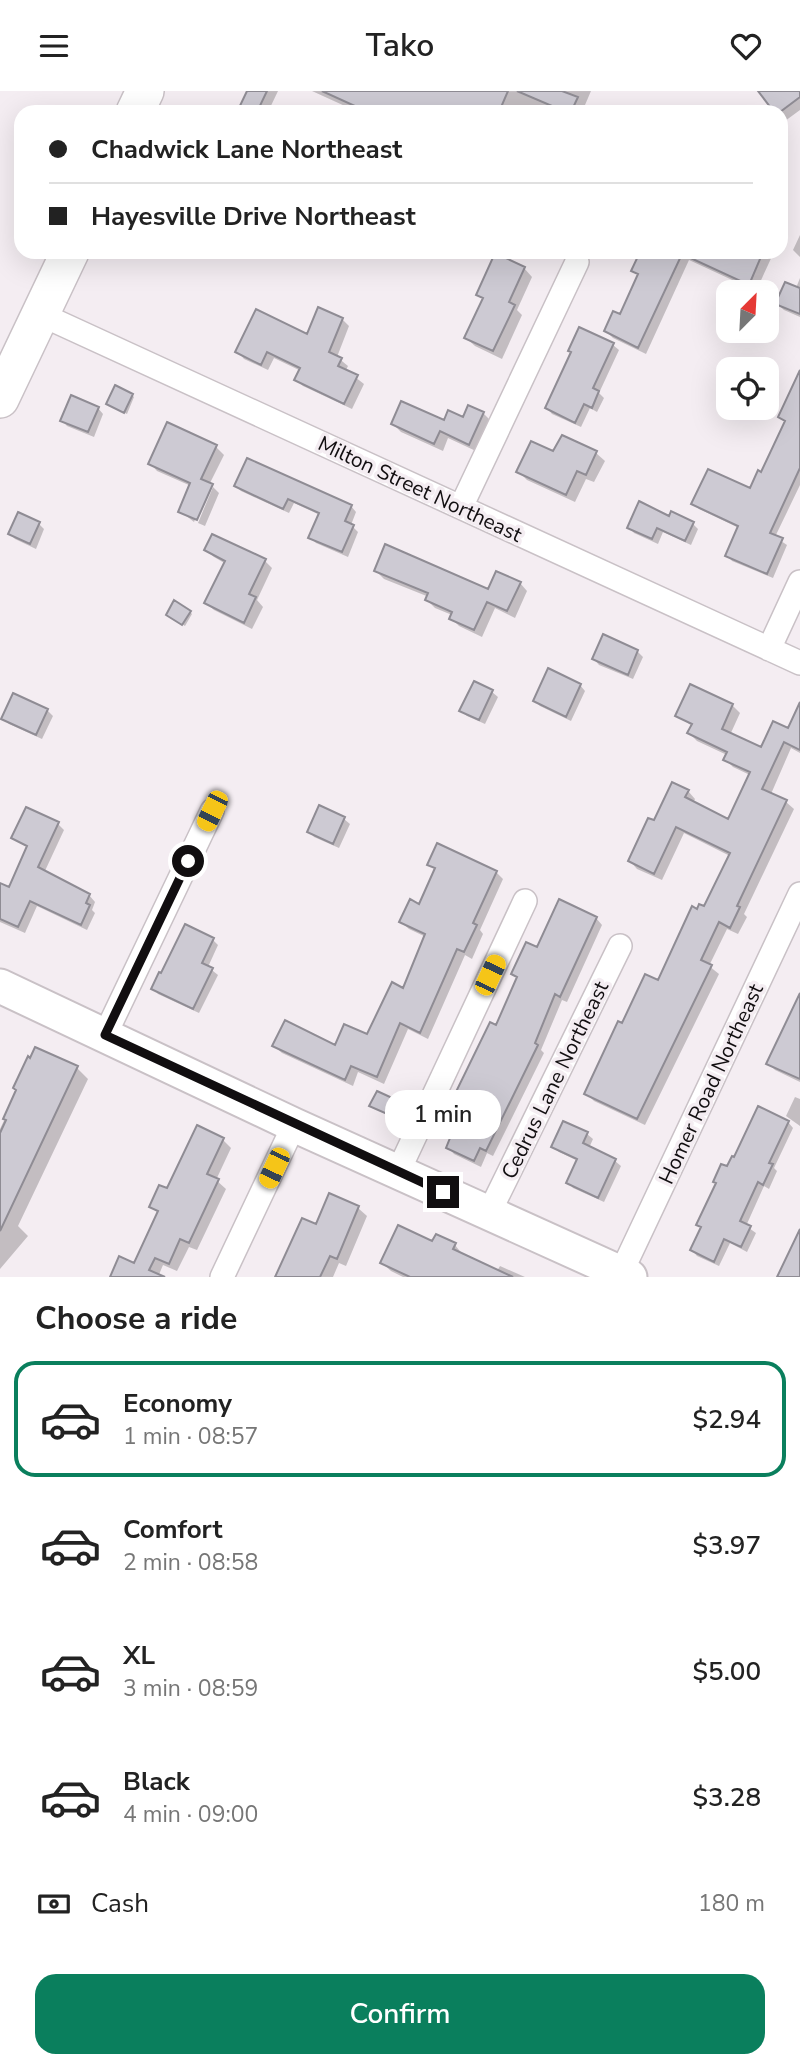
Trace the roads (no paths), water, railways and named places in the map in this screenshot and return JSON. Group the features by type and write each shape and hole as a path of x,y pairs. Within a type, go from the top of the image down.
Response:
{"main road":[{"path":"0,399 66,259"}],"street":[{"path":"461,507 578,262"},
{"name":"Milton Street Northeast","path":"40,314 800,663"},
{"path":"769,649 800,582"},
{"path":"105,1035 212,811"},
{"name":"Homer Road Northeast","path":"625,1275 800,894"},
{"path":"398,1172 525,901"},
{"name":"Cedrus Lane Northeast","path":"489,1213 621,946"},
{"path":"0,986 294,1125 625,1275"},
{"path":"222,1277 294,1125"}]}
